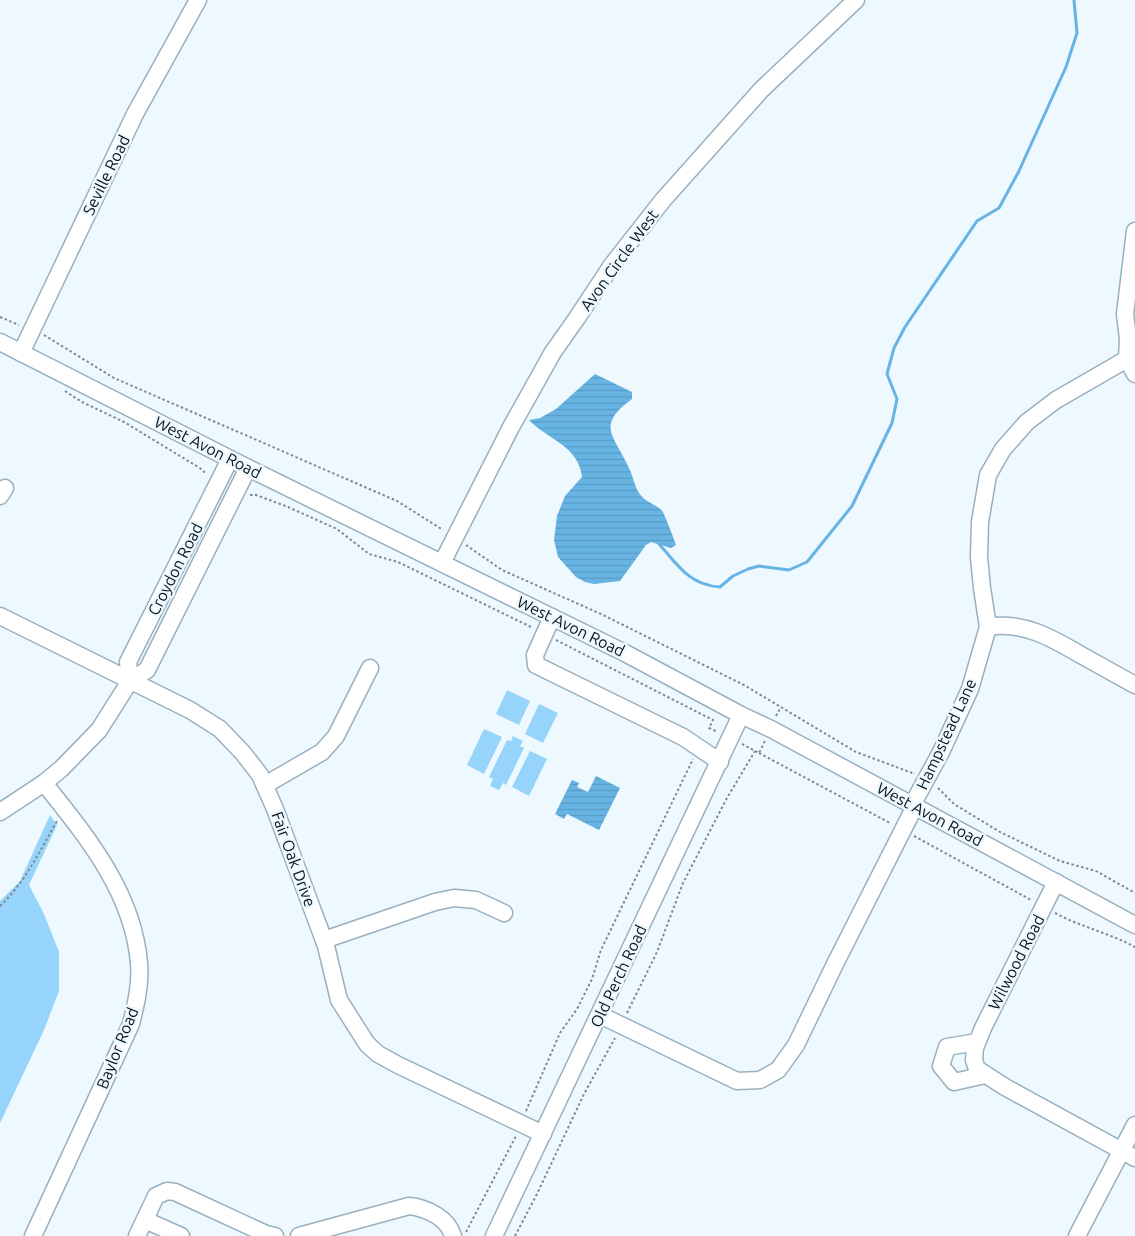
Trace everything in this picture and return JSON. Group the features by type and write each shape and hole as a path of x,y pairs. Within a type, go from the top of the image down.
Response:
{"street":[{"name":"Seville Road","path":"21,353 136,114 198,0"},
{"name":"Avon Circle West","path":"442,563 511,427 553,352 614,264 663,200 761,90 856,0"},
{"path":"1135,231 1125,314 1128,338 1127,358 1135,374"},
{"name":"West Avon Road","path":"0,342 248,468 641,661 1135,925"},
{"name":"Hampstead Lane","path":"600,1015 737,1081 760,1080 778,1070 796,1046 912,812 913,805 941,752 970,689 988,627 979,557 980,522 988,475 1003,449 1027,422 1056,400 1127,358"},
{"name":"Croydon Road","path":"130,681 128,662 230,458"},
{"name":"Croydon Road","path":"0,812 44,783 61,769 99,730 130,681 147,670 248,468"},
{"name":"Fair Oak Drive","path":"0,616 190,710 220,729 243,753 260,775 275,808 324,940 339,1000 359,1032 373,1049 398,1065 543,1134"},
{"path":"552,617 534,655 536,665 683,737 720,762"},
{"path":"988,627 1012,626 1044,635 1135,685"},
{"path":"265,786 322,752 336,736 370,668"},
{"name":"Old Perch Road","path":"497,1235 741,715"},
{"name":"Baylor Road","path":"33,1236 127,1032 137,1000 139,964 132,927 124,902 102,859 44,783"},
{"name":"Wilwood Road","path":"985,1075 977,1069 974,1060 977,1042 1056,882"},
{"path":"324,940 435,902 454,898 476,900 504,913"},
{"path":"977,1042 947,1047 941,1066 954,1082 985,1075 1128,1155"},
{"path":"1077,1236 1128,1155 1135,1125"},
{"path":"137,1236 156,1196 167,1192 175,1192 266,1234 275,1236"},
{"path":"299,1236 409,1206 424,1209 433,1214 451,1229 453,1236"},
{"path":"145,1220 181,1236"}],"path":[{"path":"0,317 41,334 114,378 397,501 502,570 601,614 744,685 856,752 909,770 939,788 954,804 1000,832 1060,861 1096,871 1135,893"},
{"path":"60,388 82,402 124,422 203,470 209,479"},
{"path":"243,496 256,495 337,529 369,554 398,562 713,720 601,950 592,979 577,1009 560,1033 521,1124 464,1236"},
{"path":"775,718 781,707"},
{"path":"709,728 720,734"},
{"path":"759,753 765,740"},
{"path":"744,744 895,825"},
{"path":"625,1018 658,952 683,883 722,806 755,751"},
{"path":"0,906 15,892 64,808"},
{"path":"916,837 1036,903"},
{"path":"1057,914 1078,925 1116,937 1135,947"},
{"path":"515,1236 584,1094 618,1032"}],"shaded area":[{"path":"595,374 632,392 632,399 614,417 611,431 639,493 644,499 663,512 676,545 671,548 651,542 646,545 620,581 594,584 576,577 558,557 554,540 557,516 565,496 582,477 580,466 569,450 529,420 540,418 556,409"},
{"path":"507,690 530,701 519,725 496,714"},
{"path":"539,704 558,713 543,743 525,734"},
{"path":"484,729 502,737 484,774 467,765"},
{"path":"513,736 523,741 520,746 524,748 506,785 503,783 499,790 490,786 493,779 489,777 507,740 511,741"},
{"path":"530,751 547,759 529,796 512,787"},
{"path":"596,776 620,788 599,830 567,814 564,819 555,814 572,780 579,783 577,787 588,792"},
{"path":"50,815 57,825 29,885 44,914 59,952 59,991 44,1030 0,1123 0,901 20,881"}],"waterway":[{"path":"659,544 678,566 692,578 720,587 733,576 748,569 759,566 789,570 807,562 852,506 892,423 897,399 887,374 894,348 905,327 977,221 999,208 1019,171 1066,67 1077,33 1074,0"}]}
